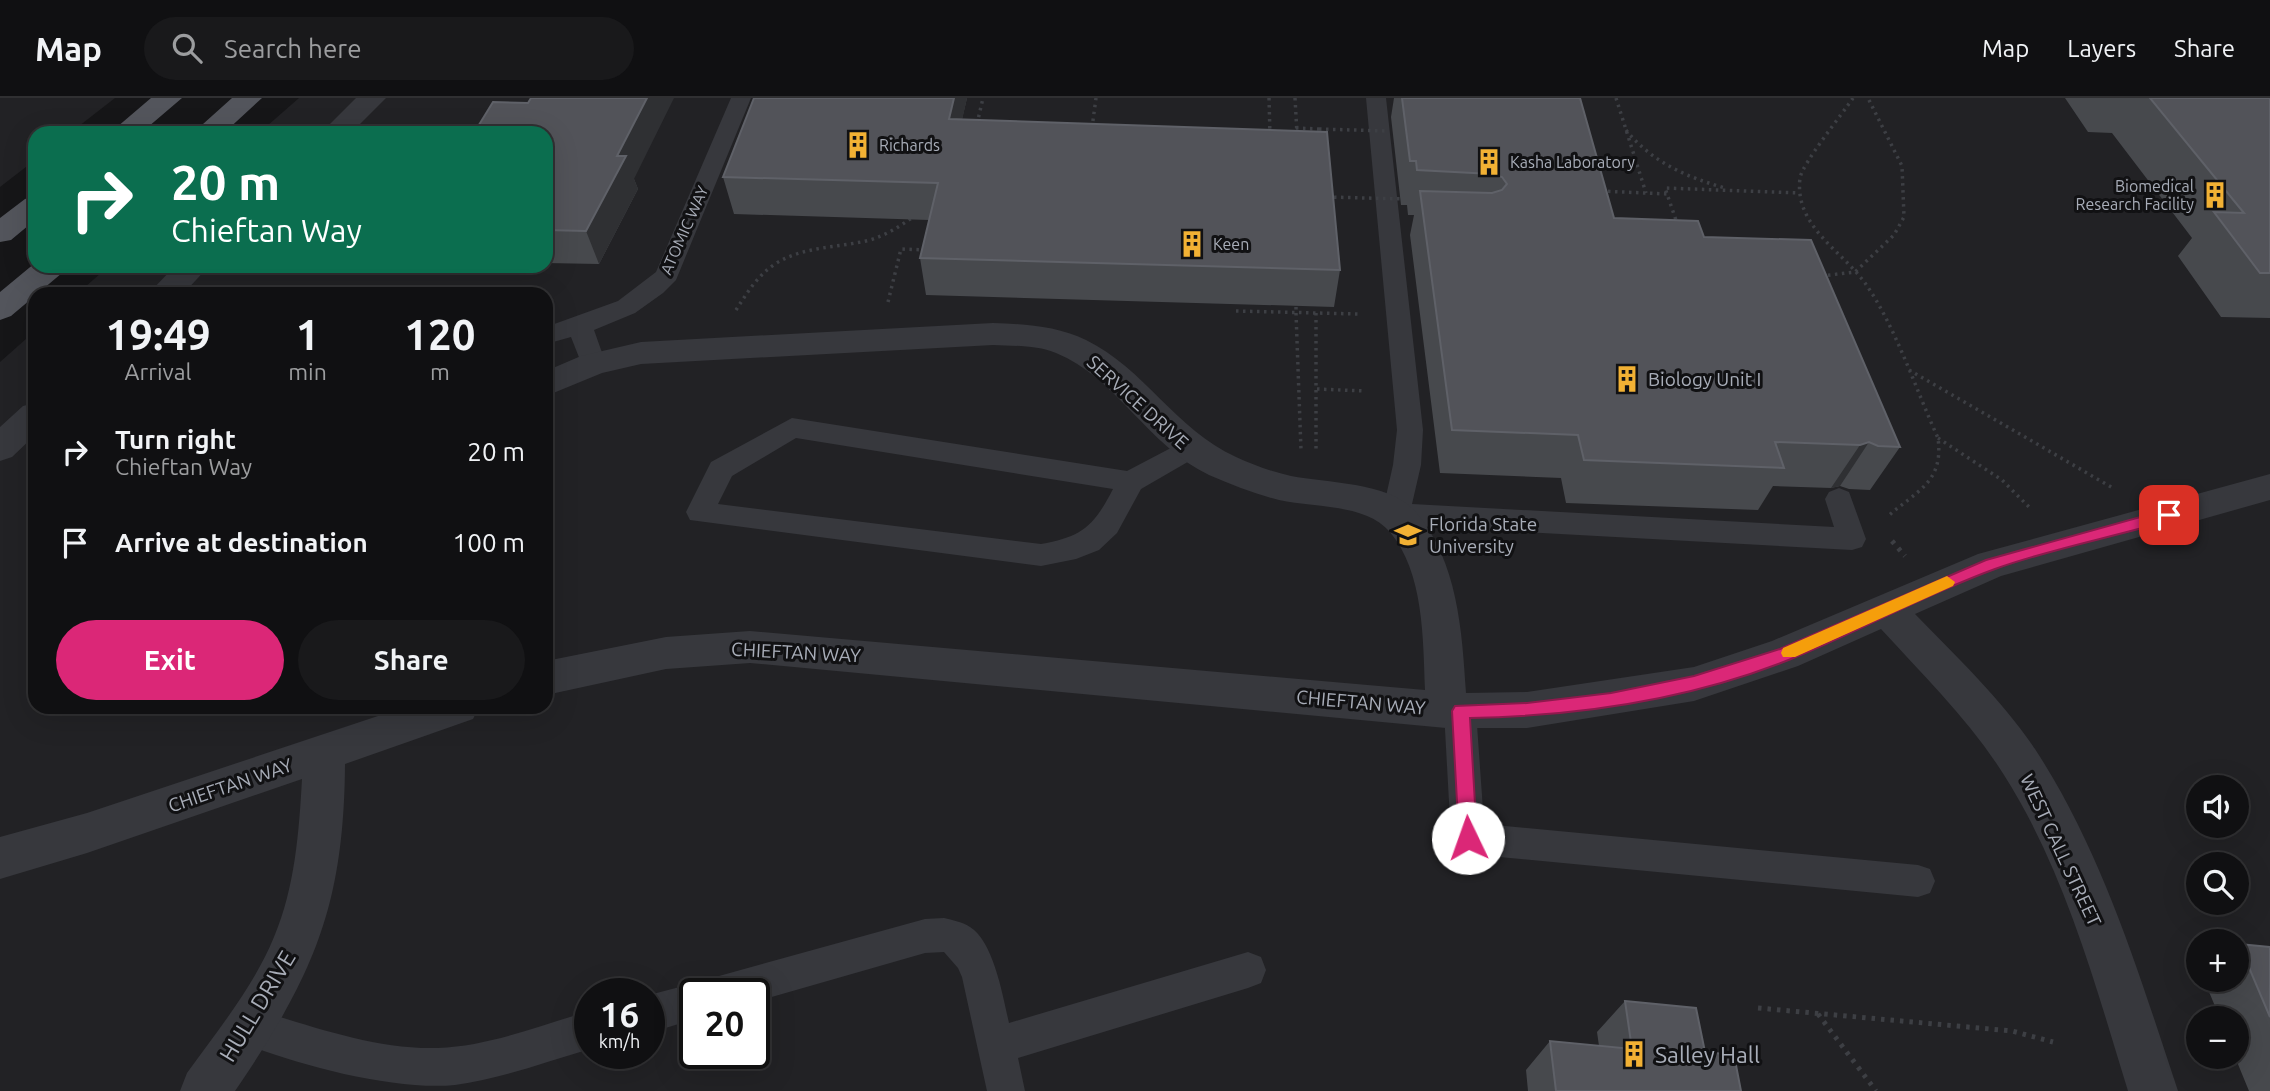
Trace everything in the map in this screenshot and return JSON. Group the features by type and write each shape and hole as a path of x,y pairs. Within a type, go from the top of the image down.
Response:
{"main road":[{"path":"133,126 168,98"},
{"path":"215,126 248,98"},
{"path":"0,233 28,211"},
{"path":"0,309 43,273"}],"street":[{"path":"342,126 372,98"},
{"path":"172,287 186,273"},
{"name":"SERVICE DRIVE","path":"553,381 593,364 623,356 671,351 993,334 1034,337 1068,345 1086,355 1108,372 1167,432 1188,449 1264,482 1297,491 1370,502 1396,514"},
{"path":"0,448 28,422"},
{"name":"CHIEFTAN WAY","path":"553,677 666,653 750,647 1453,710 1527,710 1611,701 1670,690 1728,674 1784,654 1968,573 2008,559 2270,487"},
{"path":"1396,514 1420,552 1437,601 1453,710"},
{"name":"WEST CALL STREET","path":"1886,609 1983,715 2034,785 2082,889 2153,1091"},
{"name":"CHIEFTAN WAY","path":"0,858 77,837 438,714"},
{"name":"HULL DRIVE","path":"205,1091 249,1027 283,970 309,904 322,824 324,753"}],"lane":[{"name":"ATOMIC WAY","path":"553,334 628,307 651,293 667,275 741,98"},
{"path":"1376,98 1410,430 1407,465 1396,514 1852,539 1839,499"},
{"path":"1390,224 1416,225"},
{"path":"580,326 593,364"},
{"path":"1131,482 792,428 721,470 700,512 1041,555 1079,549 1093,540 1105,529 1131,482 1188,449"},
{"path":"1453,710 1468,838 1918,881"},
{"path":"770,979 925,936 944,935 959,940 972,957 980,977 1006,1091"},
{"path":"996,1046 1248,970"},
{"path":"249,1027 383,1062 439,1068 574,1034"}],"path":[{"path":"975,133 983,98"},
{"path":"1090,137 1096,98"},
{"path":"1269,98 1270,141"},
{"path":"1295,98 1297,141"},
{"path":"1616,98 1646,193"},
{"path":"1853,98 1800,174 1799,193 1818,235 1855,272 1878,304 1938,438 1942,454 1936,474 1919,492 1886,518 1885,527"},
{"path":"1820,276 1855,272 1894,235 1904,217 1902,166 1868,98"},
{"path":"1296,128 1387,131"},
{"path":"1626,130 1647,153 1666,165 1736,191"},
{"path":"1680,233 1665,188 1799,193"},
{"path":"1596,191 1667,194"},
{"path":"1323,197 1419,200"},
{"path":"732,321 740,300 750,288 786,258 810,249 890,232 909,221 916,212"},
{"path":"885,313 901,249 936,250"},
{"path":"1296,296 1301,454"},
{"path":"1236,311 1367,314"},
{"path":"1310,458 1318,448 1316,313"},
{"path":"1908,369 2120,492"},
{"path":"1938,438 2002,480 2034,512"},
{"path":"1889,537 1906,557"},
{"path":"1758,1008 2012,1031 2053,1042"},
{"path":"1818,1014 1876,1091"}],"shaded area":[{"path":"0,98 115,98 79,126 28,126 28,165 0,187"},
{"name":"Florida State University","path":"299,98 2270,98 2270,1091 0,1091 0,362 28,337 28,714 553,714 553,287 85,287 101,273 553,273 553,126 267,126"}],"building":[{"path":"531,98 647,98 617,156 626,156 586,231 553,230 553,126 478,126 493,102 528,103"},
{"path":"754,98 954,98 949,119 1327,132 1340,270 920,258 938,183 723,177"},
{"name":"Biology Unit I","path":"1402,98 1580,98 1614,218 1698,221 1704,237 1811,240 1900,447 1878,446 1869,442 1860,445 1775,442 1784,468 1584,460 1578,435 1452,430 1420,191 1492,193 1502,190 1507,184 1502,177 1492,174 1417,170 1416,161 1410,161"},
{"path":"2150,98 2270,98 2270,273 2260,273 2214,212 2244,213"},
{"path":"2249,945 2270,947 2270,1017 2249,968"},
{"path":"1625,1001 1696,1008 1705,1052 1734,1055 1741,1091 1556,1091 1550,1041 1632,1049"}],"slow traffic":[{"path":"1789,653 1947,582"}],"place":[{"name":"Richards","path":"858,145"},
{"name":"Kasha Laboratory","path":"1489,162"},
{"name":"Biomedical Research Facility","path":"2215,195"},
{"name":"Keen","path":"1192,244"},
{"name":"Biology Unit I","path":"1627,379"},
{"name":"Florida State University","path":"1408,535"},
{"name":"Salley Hall","path":"1634,1054"}],"route":[{"path":"1468,838 1461,711 1527,710 1611,701 1694,684 1803,647 1991,564 2169,515"}]}
